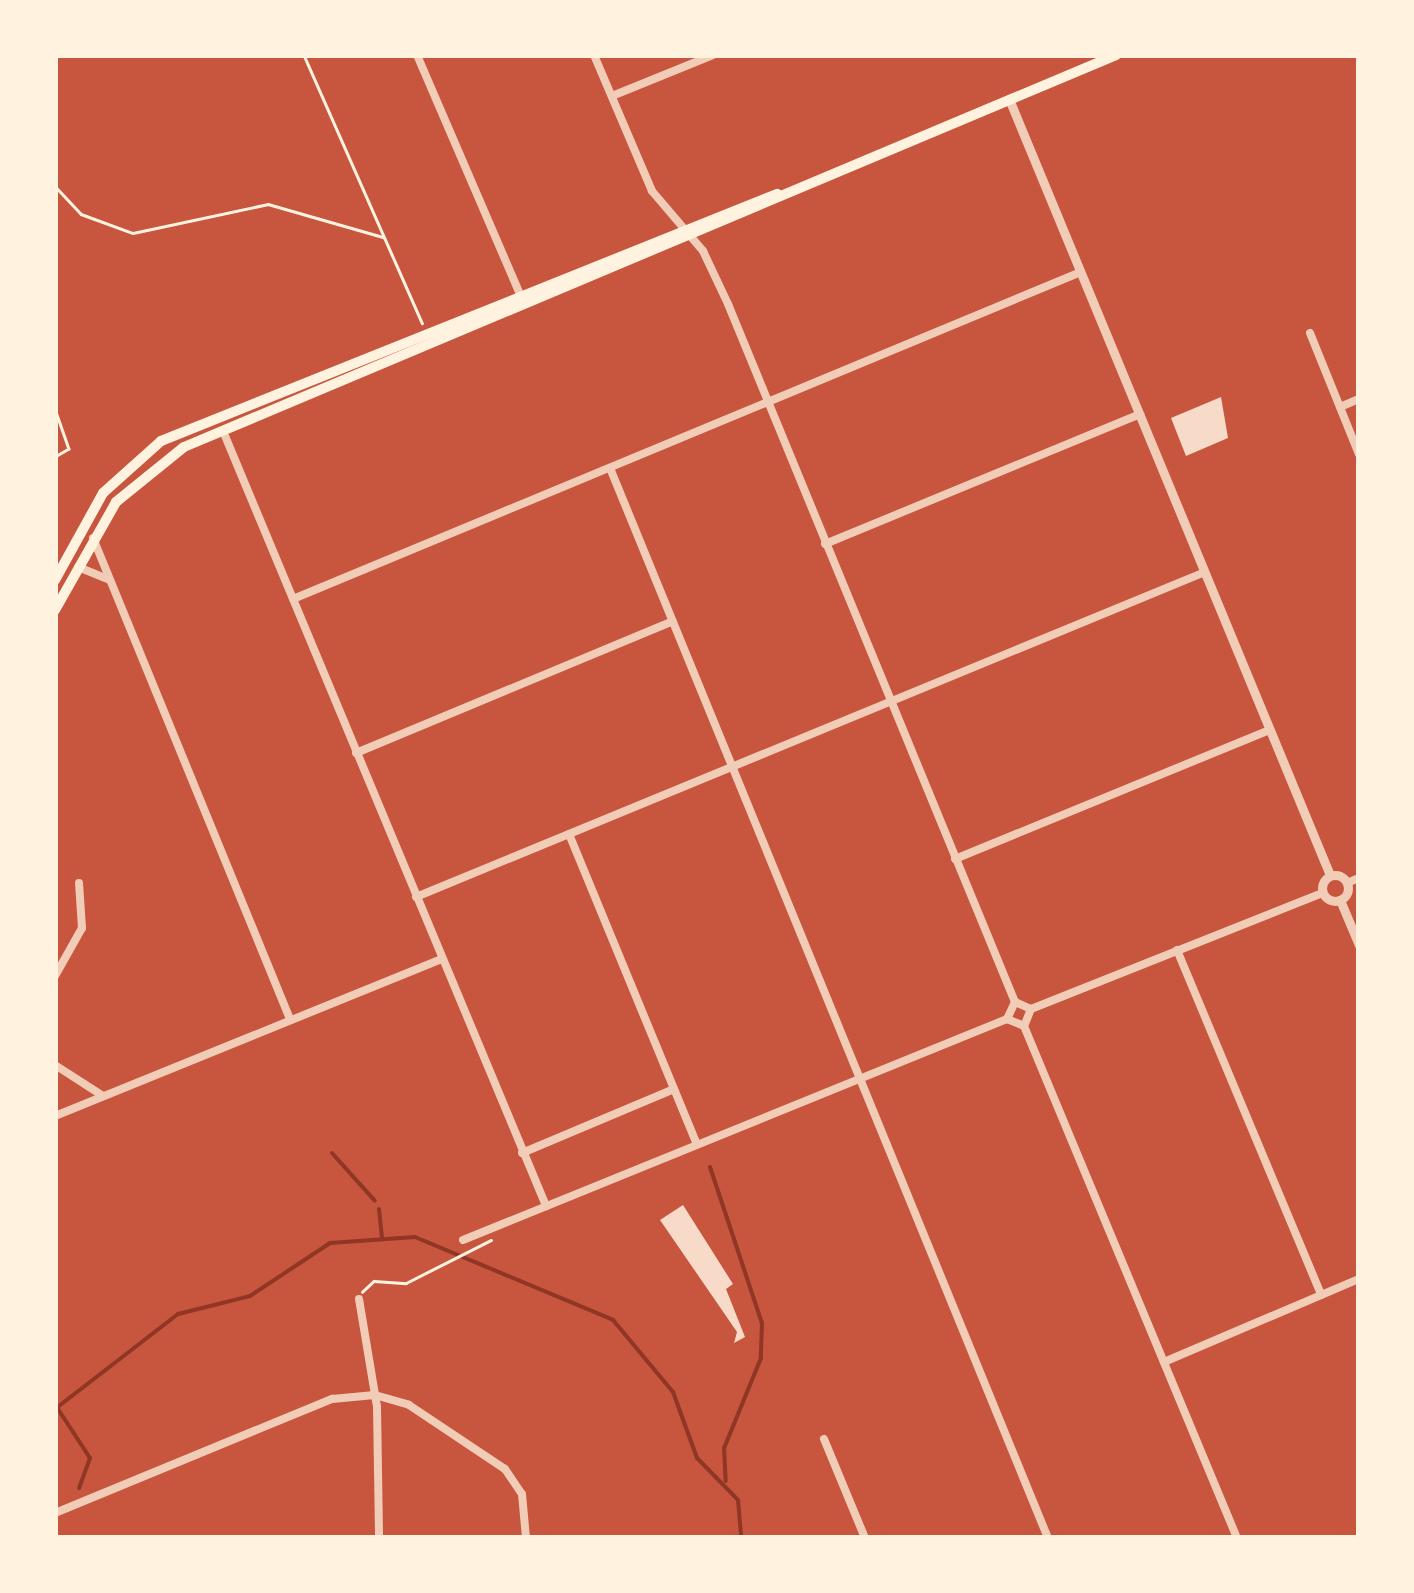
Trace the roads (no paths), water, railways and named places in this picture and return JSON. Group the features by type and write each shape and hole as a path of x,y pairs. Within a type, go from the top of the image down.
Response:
{"main road":[{"path":"55,580 103,494 162,441 692,238 792,190 1116,55"},
{"path":"55,610 93,537 148,470 224,431 680,227 792,190"}],"street":[{"path":"417,55 523,300"},
{"path":"594,55 652,190 692,238 767,403 1015,1002 1031,1009"},
{"path":"612,96 712,55"},
{"path":"1008,99 1330,875 1347,883"},
{"path":"293,598 1082,272"},
{"path":"1310,333 1359,454"},
{"path":"1340,407 1359,399"},
{"path":"826,544 1140,414"},
{"path":"224,431 546,1206"},
{"path":"610,468 1048,1538"},
{"path":"93,537 290,1019"},
{"path":"77,567 108,579"},
{"path":"416,897 1205,572"},
{"path":"356,753 673,621"},
{"path":"955,859 1270,730"},
{"path":"569,834 697,1144"},
{"path":"1322,893 1330,875"},
{"path":"1359,878 1347,883 1340,900 1359,945"},
{"path":"55,976 82,928 79,883"},
{"path":"1024,1026 1031,1009 1177,950 1322,893 1340,900"},
{"path":"1177,950 1321,1295"},
{"path":"55,1116 442,959"},
{"path":"463,1240 1007,1018 1015,1002"},
{"path":"1007,1018 1024,1026 1237,1538"},
{"path":"55,1065 102,1096"},
{"path":"522,1153 674,1089"},
{"path":"1164,1362 1359,1279"},
{"path":"359,1299 375,1395 379,1538"},
{"path":"55,1513 332,1399 375,1395 409,1405 505,1469 522,1494 526,1538"},
{"path":"824,1439 864,1538"}],"waterway":[{"path":"332,1153 375,1201"},
{"path":"710,1167 762,1323 761,1358 724,1448 726,1481"},
{"path":"379,1209 382,1239"},
{"path":"55,1409 178,1314 250,1296 330,1243 415,1237 613,1320 673,1392 697,1458 738,1500 741,1538"},
{"path":"58,1409 90,1458 79,1488"}]}
